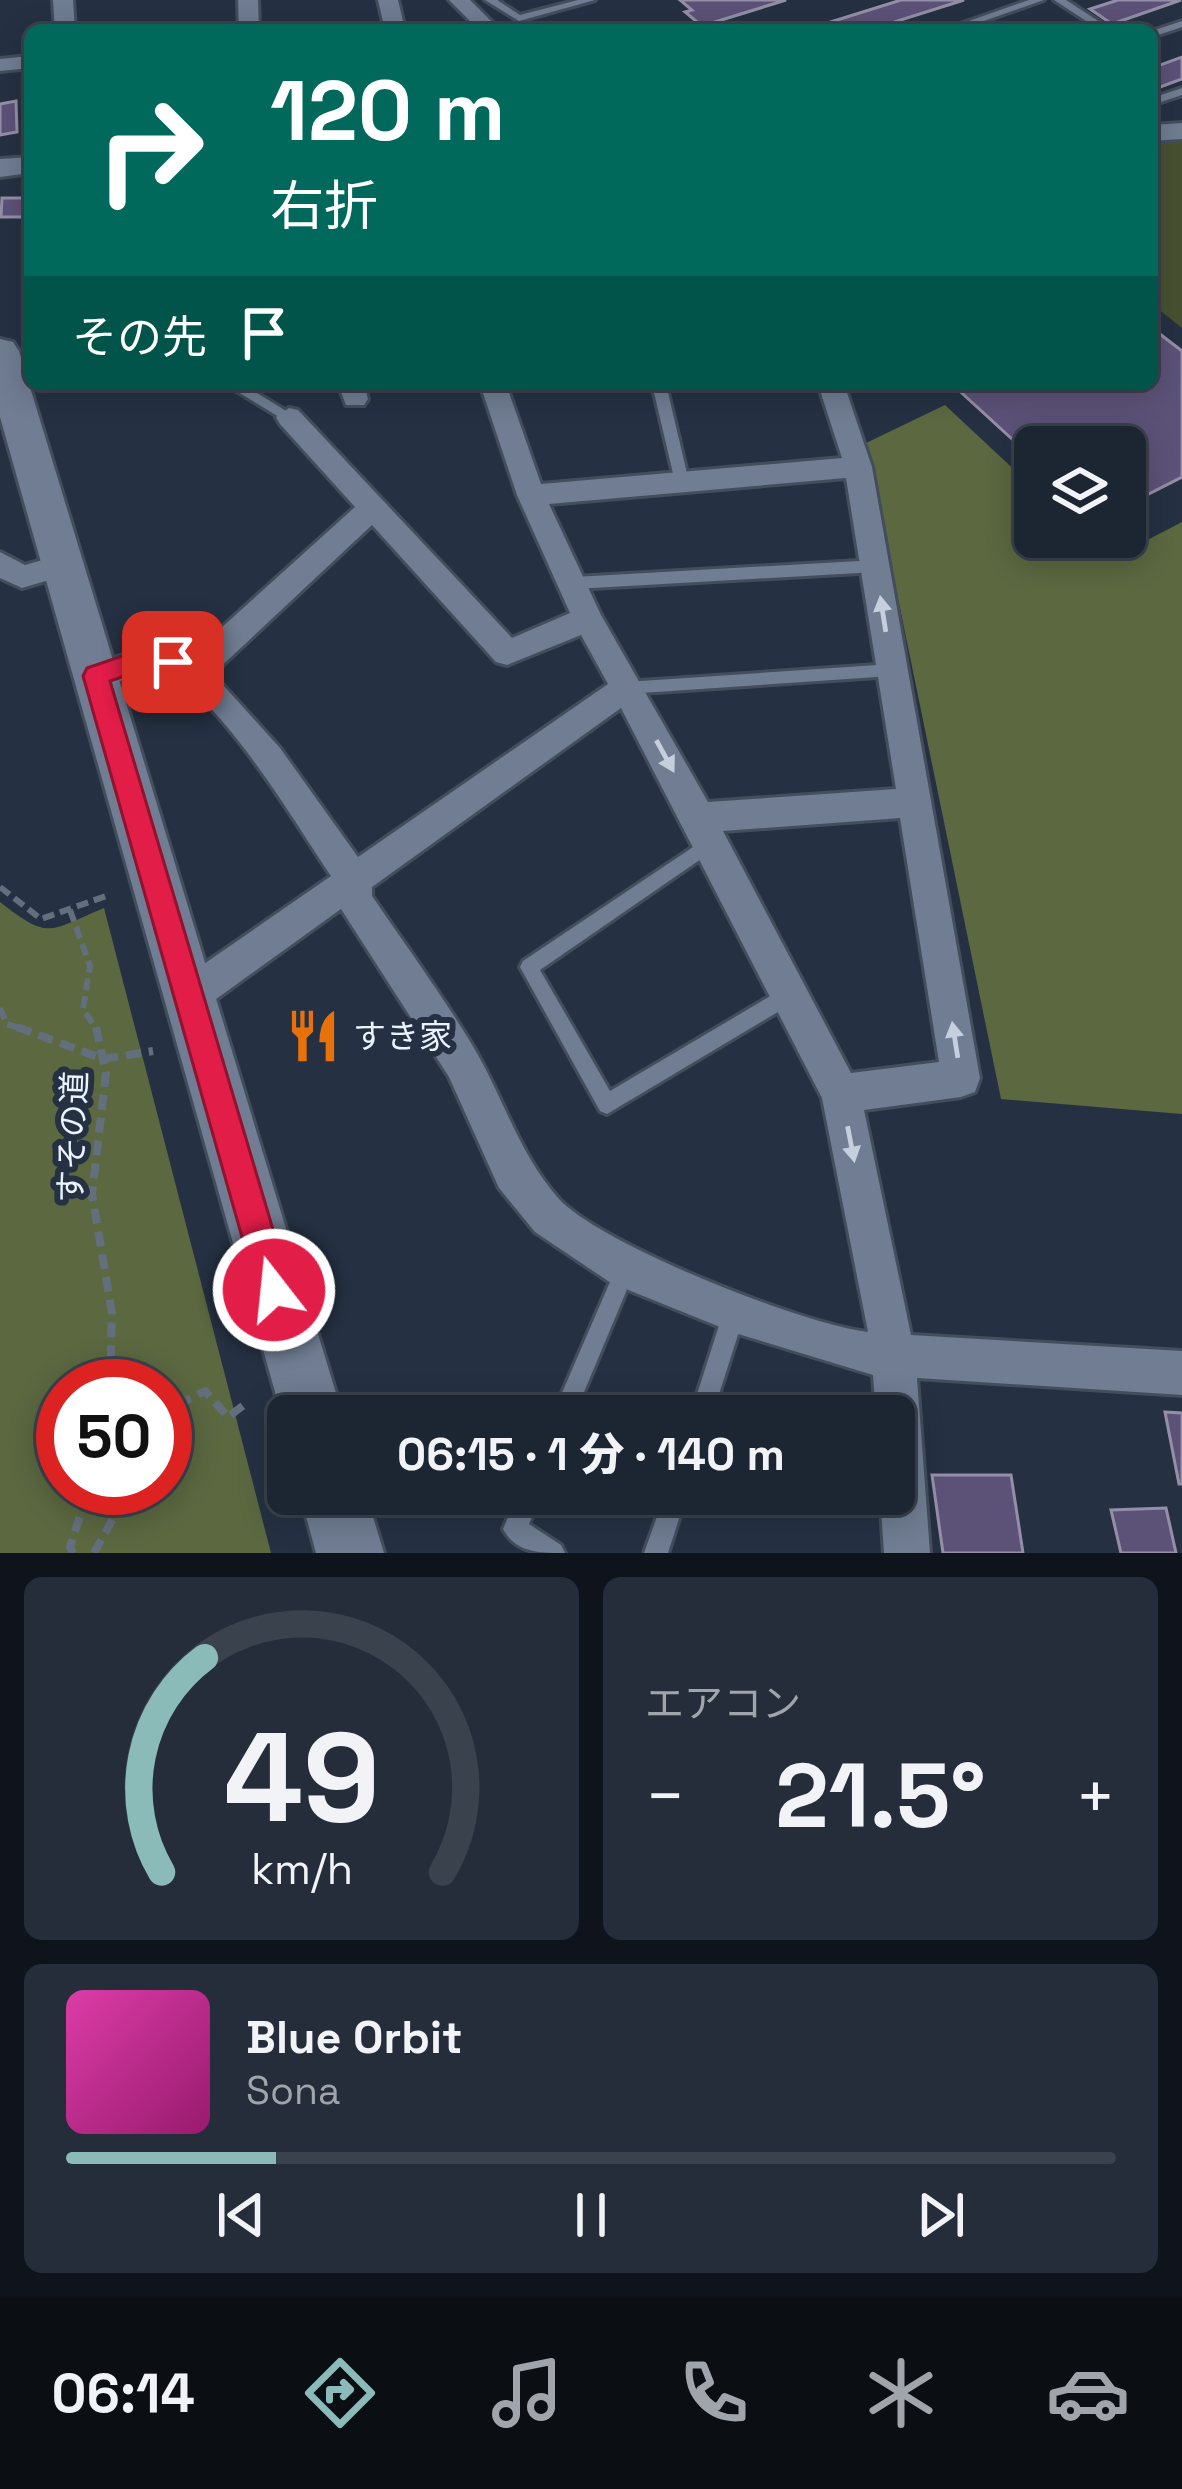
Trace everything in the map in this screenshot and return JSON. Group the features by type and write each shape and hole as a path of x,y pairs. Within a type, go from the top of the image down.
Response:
{"main road":[{"path":"0,351 304,1395"},
{"path":"339,1515 350,1553"}],"street":[{"path":"459,0 484,24"},
{"path":"495,390 532,495 588,619 706,830 842,1094 894,1357 907,1553"},
{"path":"833,390 858,467 961,1078 842,1094"},
{"path":"290,417 507,653 588,619"},
{"path":"532,495 858,467"},
{"path":"191,675 373,507"},
{"path":"0,563 22,577 63,565"},
{"path":"96,676 146,659 173,662 217,693 354,881 356,901 461,1064 513,1174 549,1218 626,1268 734,1312 860,1353 1182,1373"},
{"path":"188,997 626,688"},
{"path":"706,830 916,802"}],"lane":[{"path":"490,0 519,18 590,0"},
{"path":"966,24 1040,0"},
{"path":"1059,0 1097,24"},
{"path":"243,390 290,417"},
{"path":"660,390 682,482"},
{"path":"575,583 876,566"},
{"path":"626,688 892,670"},
{"path":"706,830 529,968 607,1104 792,994"},
{"path":"572,1395 626,1268"},
{"path":"708,1395 734,1312"},
{"path":"521,1515 515,1529 553,1553"},
{"path":"656,1553 669,1515"}],"path":[{"path":"0,887 41,919 109,895"},
{"name":"すその道","path":"70,910 90,966 83,1009 100,1027 106,1089 92,1197 112,1310 111,1359"},
{"path":"0,1007 7,1024 103,1059 153,1051"},
{"path":"192,1398 205,1391 227,1417 244,1405"},
{"path":"73,1553 70,1547 80,1515"},
{"path":"94,1553 115,1515"}],"green space":[{"path":"1182,141 1182,328 1158,309 1158,142"},
{"path":"945,405 1014,469 1014,558 1146,558 1146,541 1182,522 1182,1114 1001,1099 866,443"},
{"path":"0,902 29,923 50,928 104,908 271,1553 0,1553"}],"building":[{"path":"680,0 786,0 708,24 700,24 685,12 692,10"},
{"path":"901,0 964,0 888,24 824,24"},
{"path":"1118,0 1181,0 1112,24 1090,9"},
{"path":"1182,57 1182,79 1158,88 1158,66"},
{"path":"16,101 17,132 0,135 0,104"},
{"path":"2,198 24,198 24,217 1,217"},
{"path":"1158,333 1182,351 1182,477 1146,495 1146,426 1014,426 1014,441 959,390 1158,390"},
{"path":"1165,1412 1182,1413 1182,1484 1179,1484"},
{"path":"932,1475 1011,1475 1023,1553 943,1553"},
{"path":"1166,1508 1176,1553 1121,1553 1111,1510"}],"place":[{"name":"すき家","path":"313,1036"}],"route":[{"path":"173,662 146,659 96,676 274,1290"}]}
